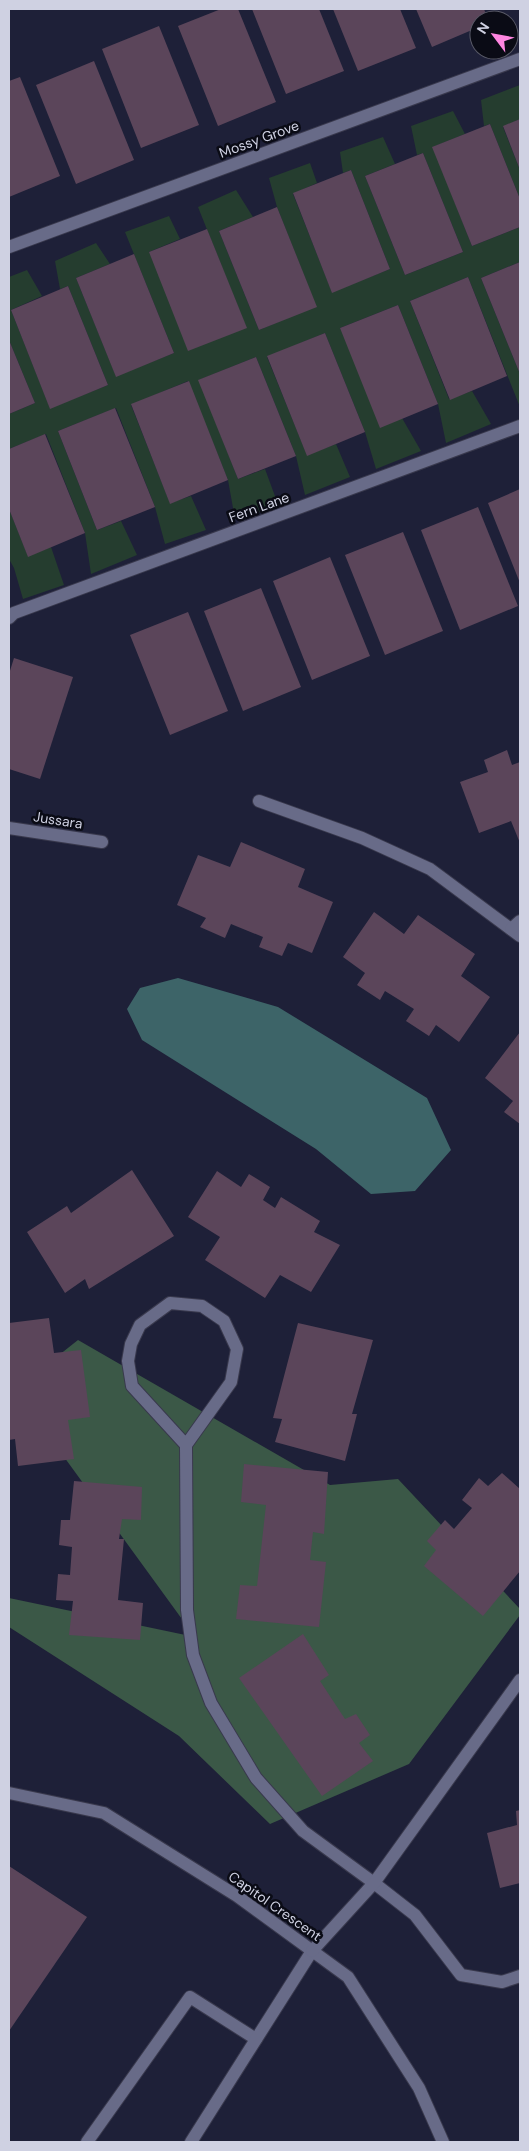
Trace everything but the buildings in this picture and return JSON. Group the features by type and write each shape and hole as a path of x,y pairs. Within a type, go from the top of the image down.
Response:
{"street":[{"name":"Mossy Grove","path":"9,247 520,59"},
{"name":"Fern Lane","path":"9,618 14,613 520,426"},
{"path":"259,801 362,838 430,869 517,929"},
{"name":"Jussara","path":"9,828 102,842"},
{"path":"186,1445 132,1386 128,1361 131,1344 140,1325 170,1303 202,1306 224,1321 237,1349 231,1382 186,1445 187,1610 193,1655 211,1703 256,1778 303,1831 415,1915 461,1975 502,1982 520,1976"},
{"path":"190,2142 312,1951 374,1884 520,1680"},
{"name":"Capitol Crescent","path":"9,1793 104,1813 237,1896 348,1977 419,2088 443,2142"},
{"path":"87,2142 190,1997 256,2039"}],"shaded area":[{"path":"520,85 520,119 503,127 520,170 520,199 490,124 484,126 481,100"},
{"path":"453,111 465,134 433,147 472,246 520,227 520,262 481,278 520,374 520,407 468,277 410,301 449,399 472,391 491,424 446,443 438,404 398,305 340,328 402,418 421,451 376,469 365,432 325,333 267,357 307,455 336,444 350,477 305,495 296,456 256,357 199,380 238,479 265,469 279,507 235,519 228,480 188,381 131,405 170,503 191,496 206,530 165,544 155,507 116,408 58,431 97,530 121,521 137,555 91,574 85,533 46,434 9,449 9,414 35,403 9,340 9,277 27,270 42,296 11,310 50,408 108,385 68,286 60,289 55,261 96,243 110,264 76,278 116,376 174,353 125,232 169,216 180,239 149,252 246,327 198,207 236,190 253,217 219,231 259,330 316,306 277,207 269,178 310,163 317,183 293,194 332,292 390,269 351,170 343,173 340,152 383,137 395,164 365,176 405,275 463,252 423,153 417,155 411,126"},
{"path":"9,509 28,556 51,547 64,585 23,599 14,568 9,559"},
{"path":"178,978 278,1007 427,1098 451,1150 415,1191 371,1194 316,1149 142,1040 127,1009 140,988"},
{"path":"78,1340 330,1485 398,1479 520,1609 520,1615 409,1764 270,1824 179,1736 9,1627 9,1598 195,1637 27,1406 49,1363"}]}
